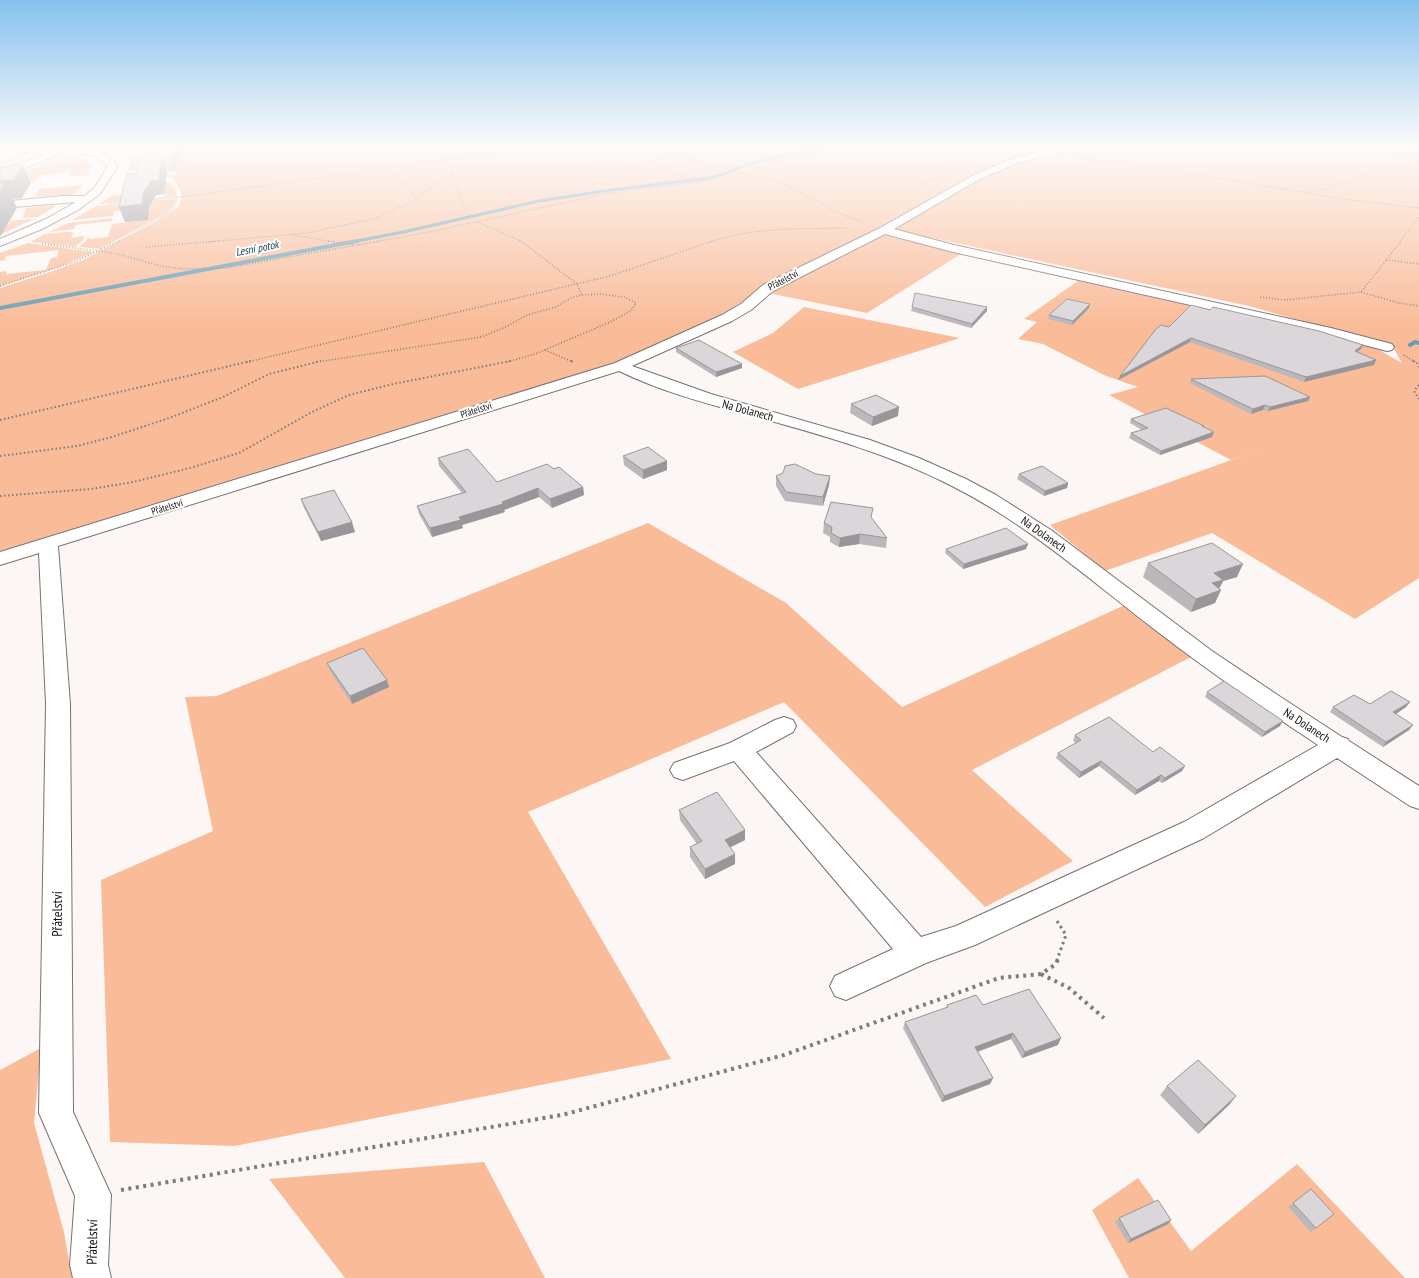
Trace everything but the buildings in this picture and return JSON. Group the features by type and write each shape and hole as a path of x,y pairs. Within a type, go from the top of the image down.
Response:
{"street":[{"path":"0,243 40,226 74,207"},
{"name":"Přátelství","path":"0,559 620,366 728,318 746,307 768,288 884,230 925,207"},
{"path":"884,230 953,248 1323,330 1387,347"},
{"name":"Na Dolanech","path":"620,366 636,374 709,399 859,442 905,459 959,483 1009,510 1062,546 1174,634 1247,686 1339,745 1419,799"},
{"name":"Přátelství","path":"48,543 58,704 56,1113 93,1195 90,1265 92,1278"},
{"path":"683,770 739,750 784,726"},
{"path":"846,986 916,952 964,936 1194,830 1339,745"},
{"path":"739,750 916,952"}],"path":[{"path":"0,286 74,262 160,218 175,207"},
{"path":"146,247 307,233 377,218 401,207"},
{"path":"464,207 477,222 522,240 577,284 582,295"},
{"path":"39,244 114,253 161,266 184,269 226,268 477,222 547,207"},
{"path":"827,207 841,214 868,224"},
{"path":"1408,207 1419,208"},
{"path":"1361,292 1419,217"},
{"path":"0,420 610,276 721,238 774,230 854,228"},
{"path":"290,235 355,245"},
{"path":"1386,260 1419,264"},
{"path":"1254,297 1285,300 1361,292 1399,303 1419,306"},
{"path":"0,456 77,446 112,437 172,417 215,400 269,374 328,359 481,337 506,327 527,315 556,307 572,298 582,295 599,294 624,297 636,302 631,311 608,323 535,354 499,364 393,384 349,395 312,412 239,452 190,468 133,482 91,490 0,496"},
{"path":"1419,385 1414,391 1419,399"},
{"path":"93,1195 562,1115 784,1055 999,978 1041,974 1056,964 1066,934 1043,900"},
{"path":"1041,974 1069,988 1104,1018"}],"shaded area":[{"path":"55,207 38,217 23,218 26,208"},
{"path":"95,207 129,207 126,210 114,211 113,216 72,220"},
{"path":"148,207 173,207 165,214 100,249 79,247 87,240 88,235 89,239 108,237 112,224 147,220"},
{"path":"178,207 1419,207 1419,578 1355,619 1212,533 1105,571 1050,525 1276,444 1231,460 1109,395 1138,387 1106,376 1043,344 1018,339 1037,322 1024,319 1082,278 1343,339 1379,350 1402,363 1393,347 1249,306 881,227 759,288 745,305 609,366 0,562 0,288 83,260 150,225"},
{"path":"112,218 112,221 76,225 74,229 49,232 68,223"},
{"path":"33,219 0,235 0,226 8,225 11,221"},
{"path":"73,232 71,238 84,236 83,240 75,247 31,242 44,234"},
{"path":"887,233 964,252 867,313 768,293"},
{"path":"28,243 94,252 59,267 0,286 0,272 7,271 6,274 46,270 51,258 57,257 59,250 6,256 5,260 0,261 0,253"},
{"path":"804,307 960,338 798,389 733,352 773,333"},
{"path":"648,523 786,603 902,707 1127,604 1195,655 972,770 1073,861 985,907 784,702 528,812 671,1059 235,1146 110,1142 101,880 213,831 185,697 217,696"},
{"path":"41,1048 34,1123 64,1232 72,1278 0,1278 0,1070"},
{"path":"484,1162 545,1278 345,1278 269,1179"},
{"path":"1297,1164 1405,1278 1129,1278 1092,1210 1138,1178 1191,1251"}],"waterway":[{"name":"Lesní potok","path":"352,242 514,207"},
{"name":"Lesní potok","path":"0,308 357,241"},
{"path":"1410,345 1415,342 1419,343"}]}
